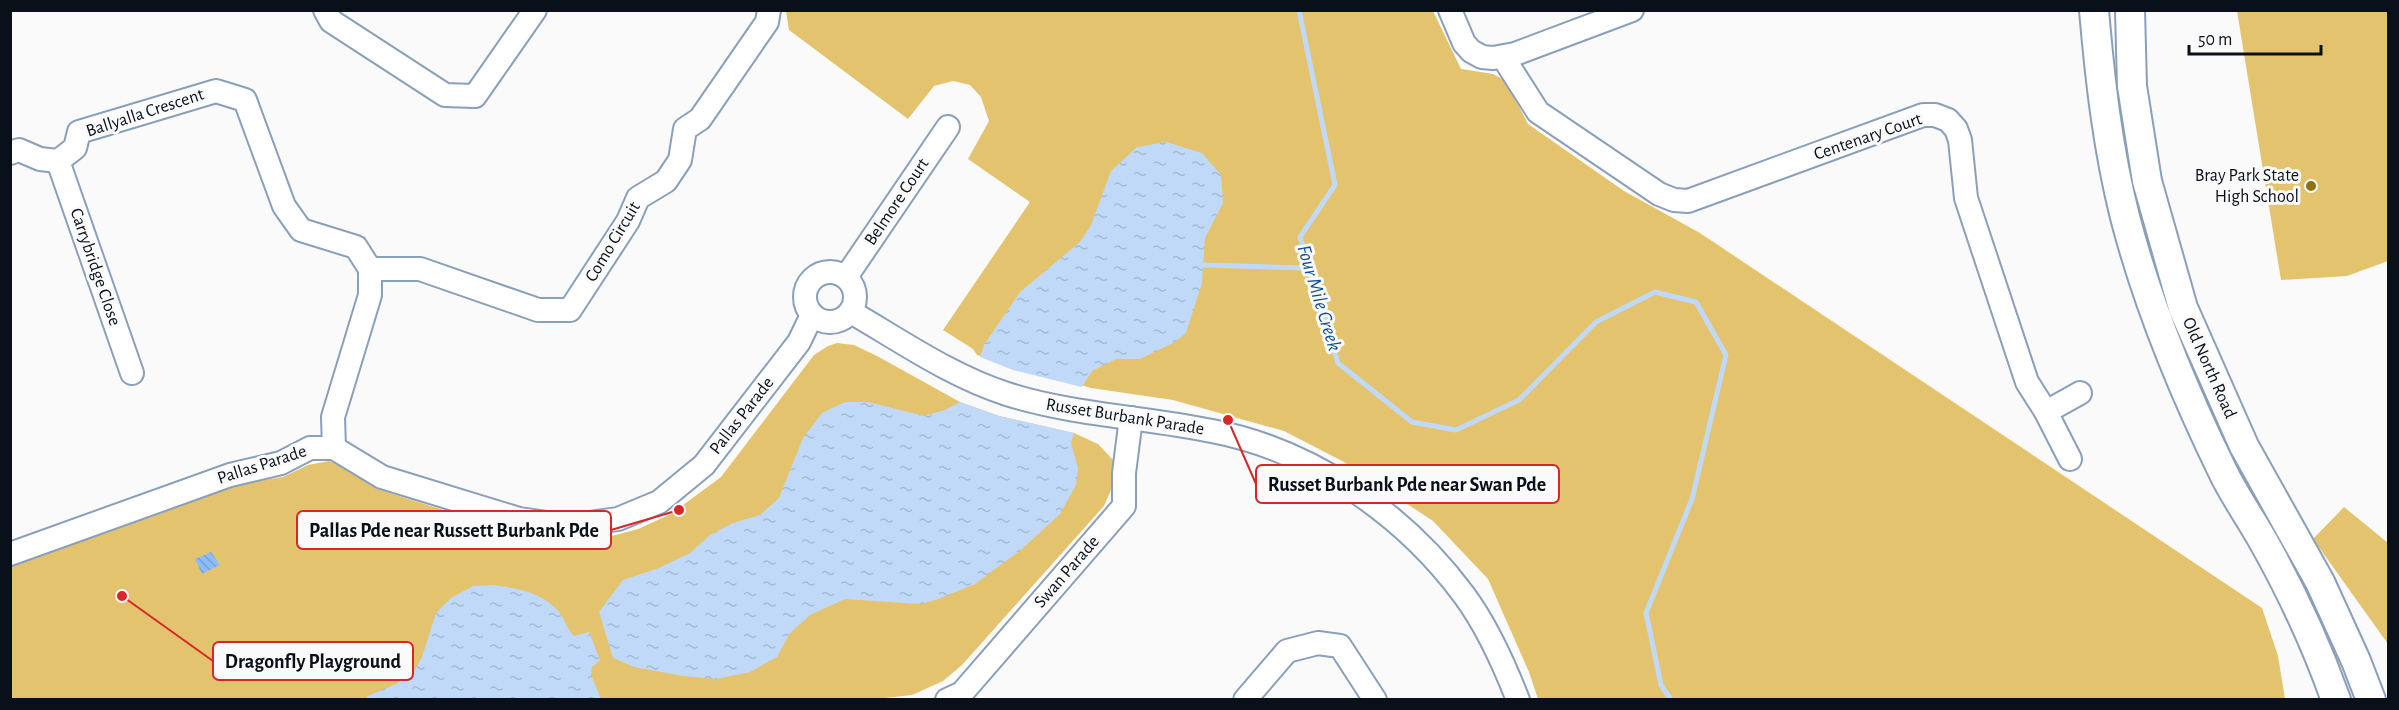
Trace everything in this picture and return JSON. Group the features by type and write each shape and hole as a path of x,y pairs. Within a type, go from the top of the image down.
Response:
{"main road":[{"name":"Old North Road","path":"2094,10 2099,76 2120,194 2139,266 2161,332 2224,475 2290,594 2336,699"},
{"name":"Old North Road","path":"2130,10 2132,86 2147,181 2183,308 2244,446 2320,582 2356,661 2370,699"}],"street":[{"path":"325,10 331,21 445,95 455,96 475,96 535,10"},
{"name":"Como Circuit","path":"370,269 420,269 538,310 570,310 628,221 638,198 666,181 680,160 685,129 700,119 767,22 770,10"},
{"path":"1450,10 1464,43 1471,51 1482,57 1512,54 1632,10"},
{"name":"Centenary Court","path":"1512,54 1530,103 1538,112 1659,194 1674,200 1688,201 1923,115 1935,115 1948,120 1956,129 1960,140 1966,198 2026,382 2046,412 2070,459"},
{"name":"Ballyalla Crescent","path":"58,161 75,148 79,132 216,91 245,100 284,206 301,230 356,247 370,269"},
{"name":"Belmore Court","path":"846,277 948,127"},
{"path":"10,153 19,150 40,159 58,161"},
{"name":"Carrybridge Close","path":"58,161 132,373"},
{"path":"334,448 333,417 370,295 370,269"},
{"path":"826,272 846,277 854,290 855,298 850,312 844,318 828,322 812,315 804,300 805,291 813,278 826,272"},
{"name":"Russet Burbank Parade","path":"850,312 968,380 1024,399 1081,411 1214,431 1252,441 1291,456 1333,477 1404,528 1440,565 1466,597 1505,668 1518,699"},
{"name":"Pallas Parade","path":"10,554 230,475 281,463 310,448 334,448 355,458 382,477 519,519 568,526 618,519 659,502 704,465 799,342 812,315"},
{"path":"2046,412 2080,393"},
{"name":"Swan Parade","path":"947,699 962,693 1124,506 1124,473 1131,418"},
{"path":"1245,699 1287,651 1318,642 1340,646 1376,699"}],"shaded area":[{"path":"786,11 1433,11 1461,69 1493,74 1506,81 1528,124 1624,191 1700,233 2262,608 2278,656 2285,699 1538,699 1529,672 1488,579 1433,521 1344,462 1284,431 1173,400 1091,388 977,355 973,349 943,330 1030,202 968,159 989,121 981,97 970,85 953,81 934,86 908,119 789,30"},
{"name":"Bray Park State High School","path":"2237,11 2388,11 2388,261 2347,276 2281,280"},
{"path":"837,343 854,345 877,356 960,402 999,416 1074,433 1098,444 1113,460 1111,490 1104,506 962,665 943,681 912,695 877,699 11,699 10,564 234,485 283,477 308,465 329,461 346,468 377,489 510,531 551,540 604,538 638,529 671,514 721,477 814,355"},
{"path":"2344,507 2388,543 2388,644 2313,539"}],"water":[{"path":"1166,142 1202,153 1221,175 1223,203 1205,238 1202,283 1186,333 1175,342 1140,359 1116,359 1092,371 1082,387 1013,370 980,357 984,345 1020,292 1080,242 1091,225 1111,171 1137,147"},
{"path":"845,402 868,402 924,416 945,410 960,402 999,416 1074,433 1071,443 1078,468 1076,485 1060,514 1022,549 975,584 920,604 845,599 810,615 790,633 777,657 750,672 716,679 683,676 634,667 613,658 599,612 623,580 659,568 690,553 710,535 733,523 760,515 779,498 803,438 822,413"},
{"path":"495,585 521,590 545,600 559,612 574,636 589,632 600,660 592,667 591,675 601,699 365,699 413,673 422,657 436,613 451,598 473,586"}],"building":[{"path":"211,552 220,565 202,574 195,559"}],"waterway":[{"name":"Four Mile Creek","path":"1299,10 1335,185 1300,237 1338,363 1412,422 1456,430 1519,400 1596,322 1655,292 1696,302 1726,355 1692,499 1646,613 1661,685 1671,700"},
{"path":"1203,265 1309,268"}],"place":[{"name":"Bray Park State High School","path":"2311,186"},
{"name":"Russet Burbank Pde near Swan Pde","path":"1228,420"},
{"name":"Pallas Pde near Russett Burbank Pde","path":"679,510"},
{"name":"Dragonfly Playground","path":"122,596"}]}
